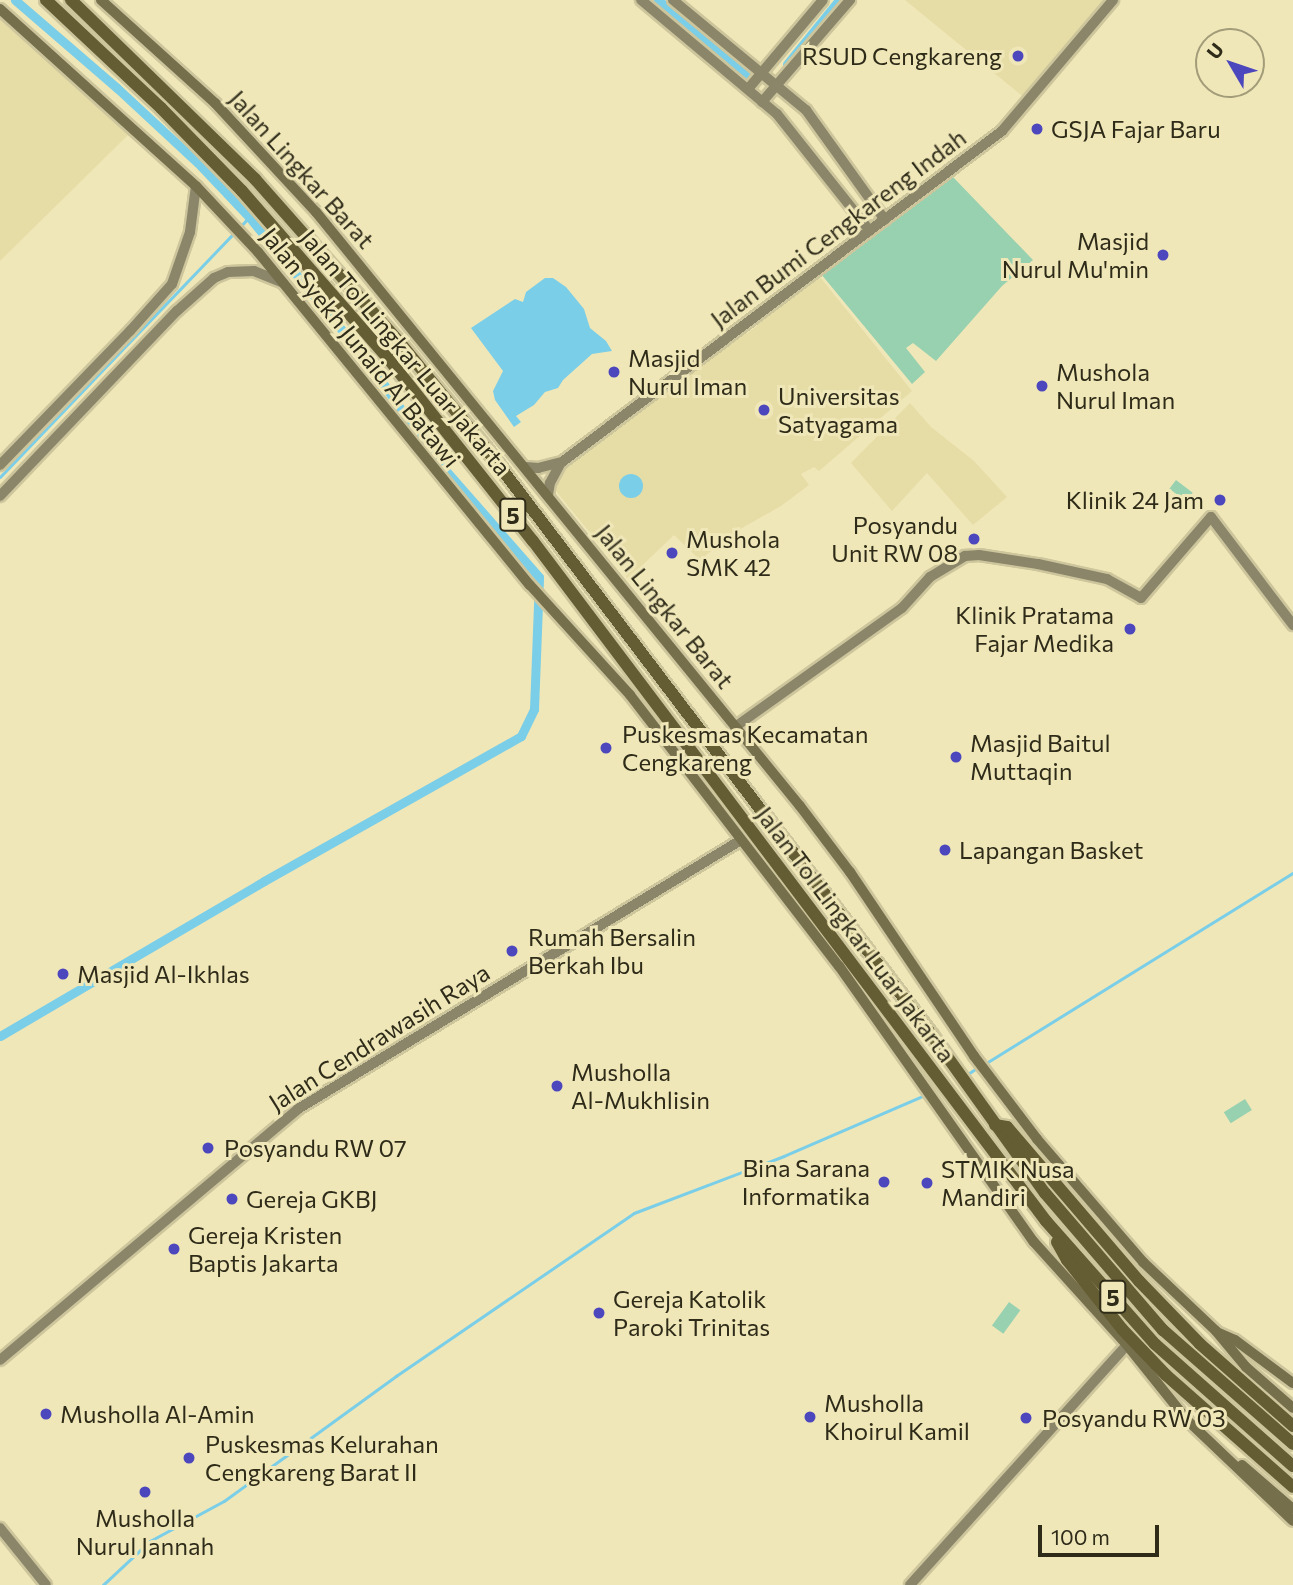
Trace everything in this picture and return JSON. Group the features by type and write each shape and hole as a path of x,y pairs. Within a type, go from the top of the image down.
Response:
{"highway":[{"name":"Jalan Tol Lingkar Luar Jakarta","path":"46,0 161,108 242,191 387,357 533,541 1046,1221 1155,1344 1293,1466"},
{"name":"Jalan Tol Lingkar Luar Jakarta","path":"71,0 255,179 401,344 493,457 950,1061 1045,1193 1164,1330 1293,1444"},
{"path":"995,1125 1006,1127 1139,1281 1200,1344 1293,1426"},
{"path":"1046,1221 1067,1260 1122,1329 1166,1375 1293,1488"}],"main road":[{"name":"Jalan Lingkar Barat","path":"101,0 215,103 280,171 526,467 850,872 974,1056 1037,1139 1143,1262 1216,1331 1271,1391 1293,1408"},
{"name":"Jalan Syekh Junaid Al Batawi","path":"0,9 196,186 245,238 536,591 630,695 923,1082 1034,1242 1127,1345 1187,1420 1293,1521"},
{"name":"Jalan Lingkar Barat","path":"1216,1331 1235,1340 1293,1383"},
{"path":"1155,1381 1293,1509"}],"street":[{"path":"641,0 789,126 870,231"},
{"path":"673,0 777,85 819,126 885,220"},
{"path":"748,89 823,0"},
{"path":"762,102 850,0"},
{"name":"Jalan Bumi Cengkareng Indah","path":"548,495 555,471 562,462 1002,131 1113,0"},
{"path":"0,496 170,303 195,208 196,186"},
{"path":"0,465 170,303 228,272 254,271 284,284"},
{"name":"Jalan Bumi Cengkareng Indah","path":"526,467 538,468 562,462"},
{"path":"735,727 902,608 930,577 965,556 979,555 1038,564 1107,579 1142,598 1211,517 1293,625"},
{"name":"Jalan Cendrawasih Raya","path":"0,1360 298,1109 741,839"},
{"path":"910,1585 1127,1345"},
{"path":"0,1528 46,1585"}],"shaded area":[{"name":"RSUD Cengkareng","path":"905,0 1108,0 1026,99"},
{"path":"0,18 69,78 128,135 0,261"},
{"name":"Universitas Satyagama","path":"816,272 912,391 819,471 814,467 801,474 809,485 781,506 735,532 700,560 674,535 628,579 555,490 565,464 740,331 746,334 757,326 755,319"},
{"path":"910,403 931,427 974,461 1007,497 973,525 927,473 892,511 851,463"}],"green space":[{"path":"952,176 1033,260 1002,286 936,361 913,343 906,348 925,372 912,384 821,274"},
{"path":"1176,480 1193,493 1186,501 1169,489"},
{"path":"1245,1099 1252,1110 1231,1123 1224,1112"},
{"path":"1009,1302 1020,1310 1003,1334 992,1325"}],"water":[{"path":"545,278 553,278 566,287 584,309 590,328 606,341 612,351 592,354 563,380 558,388 545,392 534,405 516,416 521,422 514,427 495,400 493,391 503,371 471,328 515,299 523,302 526,292"},
{"path":"631,474 640,477 643,486 640,495 631,498 622,495 619,486 622,477"}],"waterway":[{"path":"0,1036 264,881 521,736 534,709 539,577 433,456 369,363 249,217 201,166 117,88 15,0"},
{"path":"658,0 746,75"},
{"path":"787,64 839,0"},
{"path":"240,227 249,217"},
{"path":"0,477 235,232"},
{"path":"983,1065 1293,873"},
{"path":"965,1076 977,1068"},
{"path":"103,1585 150,1541 224,1501 396,1376 634,1213 784,1156 925,1095"}],"place":[{"name":"RSUD Cengkareng","path":"1018,56"},
{"name":"GSJA Fajar Baru","path":"1037,129"},
{"name":"Masjid Nurul Mu'min","path":"1163,255"},
{"name":"Masjid Nurul Iman","path":"614,372"},
{"name":"Mushola Nurul Iman","path":"1042,386"},
{"name":"Universitas Satyagama","path":"764,410"},
{"name":"Klinik 24 Jam","path":"1220,500"},
{"name":"Posyandu Unit RW 08","path":"974,539"},
{"name":"Mushola SMK 42","path":"672,553"},
{"name":"Klinik Pratama Fajar Medika","path":"1130,629"},
{"name":"Puskesmas Kecamatan Cengkareng","path":"606,748"},
{"name":"Masjid Baitul Muttaqin","path":"956,757"},
{"name":"Lapangan Basket","path":"945,850"},
{"name":"Rumah Bersalin Berkah Ibu","path":"512,951"},
{"name":"Masjid Al-Ikhlas","path":"63,974"},
{"name":"Musholla Al-Mukhlisin","path":"557,1086"},
{"name":"Posyandu RW 07","path":"208,1148"},
{"name":"Bina Sarana Informatika","path":"884,1182"},
{"name":"STMIK Nusa Mandiri","path":"927,1183"},
{"name":"Gereja GKBJ","path":"232,1199"},
{"name":"Gereja Kristen Baptis Jakarta","path":"174,1249"},
{"name":"Gereja Katolik Paroki Trinitas","path":"599,1313"},
{"name":"Musholla Al-Amin","path":"46,1414"},
{"name":"Musholla Khoirul Kamil","path":"810,1417"},
{"name":"Posyandu RW 03","path":"1026,1418"},
{"name":"Puskesmas Kelurahan Cengkareng Barat II","path":"189,1458"},
{"name":"Musholla Nurul Jannah","path":"145,1492"}]}
